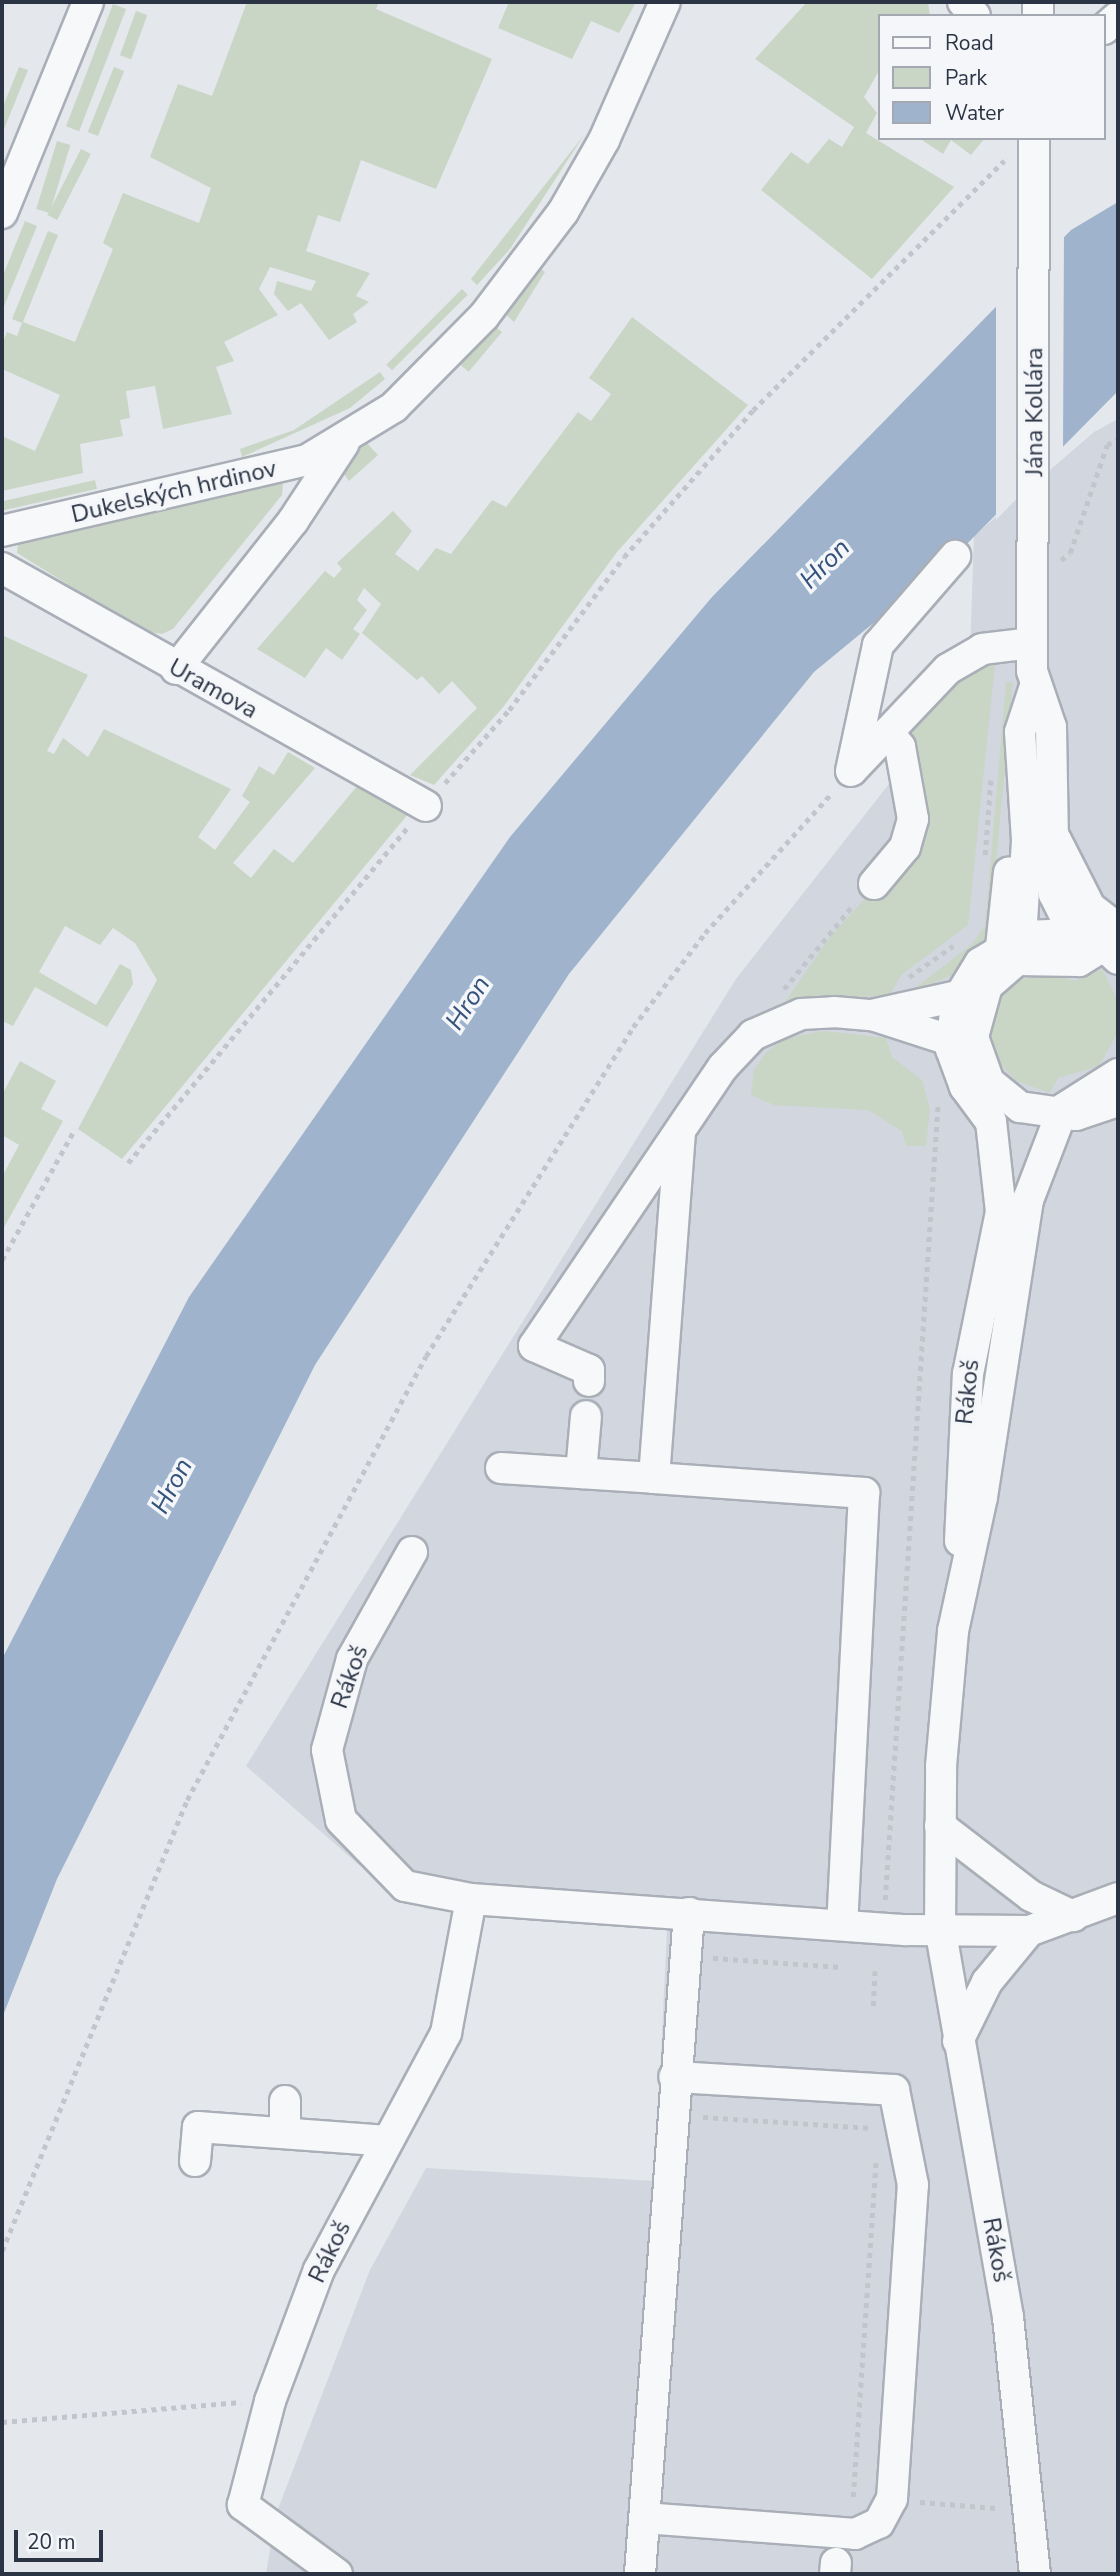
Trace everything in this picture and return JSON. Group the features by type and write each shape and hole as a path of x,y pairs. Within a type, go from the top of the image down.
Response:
{"street":[{"path":"2,213 88,2"},
{"name":"Dukelských hrdinov","path":"2,531 258,474 344,443 409,393 484,316 538,248 604,140 665,2"},
{"name":"Jána Kollára","path":"1026,154 1043,571 1031,643 1035,686 1051,727 1056,840 1054,894 1074,934"},
{"name":"Dukelských hrdinov","path":"176,670 293,521 344,443"},
{"path":"851,771 878,645 955,556"},
{"name":"Uramova","path":"2,568 176,670 426,806"},
{"path":"851,771 948,668 982,649 1031,643"},
{"name":"Jána Kollára","path":"1014,948 1027,840 1021,803 1020,732 1035,686"},
{"path":"874,884 912,834 910,787 888,732"},
{"name":"Jána Kollára","path":"1056,840 1090,908 1115,943"},
{"path":"1115,943 1074,934 1014,948 980,963 958,996 963,1045 989,1082 1009,1099 1074,1114 1118,1101"},
{"path":"1014,948 1079,961 1115,943"},
{"path":"963,1045 987,986 1014,948"},
{"path":"589,1381 589,1370 534,1346 737,1049 784,1019 834,1012 885,1011 958,996"},
{"path":"885,1011 963,1045"},
{"name":"Rákoš","path":"963,1045 965,1087 994,1133 1001,1212"},
{"path":"1074,1114 1076,1095 1118,1074"},
{"name":"Rákoš","path":"963,1576 959,1525 968,1374 1001,1212 1012,1187 1018,1145 1009,1099"},
{"name":"Rákoš","path":"1035,2574 1008,2317 940,1929 940,1826 963,1576 1026,1238 1028,1200 1074,1114"},
{"path":"654,1478 680,1132"},
{"path":"581,1473 586,1416"},
{"path":"501,1468 864,1493 842,1923"},
{"name":"Rákoš","path":"412,1552 352,1659 327,1750 341,1820 405,1886 471,1899 940,1929"},
{"path":"940,1826 1031,1896 1073,1916"},
{"path":"940,1929 1029,1931 1118,1898"},
{"name":"Rákoš","path":"337,2574 243,2505 270,2400 319,2270 446,2033 471,1899"},
{"path":"640,2574 674,2077 689,1913"},
{"path":"958,2041 987,1982 1029,1931"},
{"path":"644,2518 855,2534 879,2523 892,2500 913,2185 894,2090 674,2077"},
{"path":"285,2101 285,2133"},
{"path":"194,2161 198,2127 387,2141"}],"path":[{"path":"128,1163 509,710 624,556 753,410 1026,154"},
{"path":"1043,571 1070,553 1107,445 1118,439"},
{"path":"984,863 992,767"},
{"path":"2,2251 187,1800 426,1356 634,1027 705,933 851,771"},
{"path":"784,1019 781,995 787,983 874,884"},
{"path":"885,1011 913,972 959,942"},
{"path":"883,1927 936,1087"},
{"path":"2,1260 75,1129"},
{"path":"711,1958 841,1966"},
{"path":"873,2006 875,1971"},
{"path":"695,2116 878,2128 877,2140"},
{"path":"853,2497 876,2152"},
{"path":"2,2422 100,2409 270,2400"},
{"path":"906,2500 996,2508"}],"shaded area":[{"path":"1118,419 1118,2574 266,2574 276,2514 370,2270 426,2168 655,2181 667,1930 426,1909 358,1864 246,1766 736,979 969,682 974,536 1094,432"}],"green space":[{"path":"247,2 379,2 376,9 492,59 436,189 361,160 340,222 318,215 306,251 370,273 356,296 369,302 353,314 357,322 329,340 301,303 288,311 274,294 277,281 311,291 316,281 270,267 259,289 278,315 224,342 234,361 216,367 232,414 163,429 155,386 126,391 130,418 120,420 123,436 80,444 83,473 2,491 2,436 35,451 60,395 2,369 2,344 7,332 17,336 22,323 12,319 48,231 58,235 23,322 75,342 113,249 103,243 123,193 199,223 211,188 150,157 178,84 212,96"},
{"path":"509,2 636,2 619,33 591,21 572,59 498,28"},
{"path":"807,2 928,2 930,14 878,14 878,72 864,97 877,113 866,133 954,187 872,279 761,190 791,152 808,164 829,139 842,147 854,127 755,59"},
{"path":"113,4 126,9 79,131 66,126"},
{"path":"136,11 147,15 131,59 120,55"},
{"path":"19,67 28,70 2,134 2,109"},
{"path":"114,67 124,71 98,136 88,132"},
{"path":"584,135 510,249 477,285 471,279"},
{"path":"922,140 951,140 943,154"},
{"path":"951,140 983,140 971,155"},
{"path":"57,141 70,145 50,213 36,209"},
{"path":"81,149 91,154 57,220 47,215"},
{"path":"25,221 37,226 2,311 2,278"},
{"path":"535,265 545,272 514,322 500,309"},
{"path":"462,289 468,295 392,370 386,365"},
{"path":"632,317 748,405 617,552 504,706 434,785 410,775 477,708 452,681 439,694 422,676 417,680 362,633 381,604 364,588 357,600 367,610 353,629 360,634 342,660 326,648 305,678 257,649 325,571 334,578 342,569 337,563 393,511 412,531 395,554 418,571 436,548 451,554 492,500 506,507 578,412 591,421 611,394 589,378"},
{"path":"489,321 502,332 469,372 456,361"},
{"path":"380,372 385,379 350,408 242,457 240,449 294,430"},
{"path":"364,440 378,455 349,481 341,470"},
{"path":"95,480 97,489 3,510 2,501"},
{"path":"275,481 283,484 282,495 173,629 162,634 143,631 17,553 18,542"},
{"path":"2,635 88,675 47,751 54,754 63,738 88,757 104,729 231,789 198,837 215,850 250,802 242,796 259,766 274,775 288,752 315,768 233,863 251,878 274,849 293,863 358,785 409,813 122,1159 78,1129 157,980 135,943 113,928 100,945 65,926 39,972 96,1005 120,964 131,970 133,984 107,1027 35,987 13,1026 2,1021"},
{"path":"980,663 995,664 968,925 901,975 890,995 785,1002 830,937 915,844 907,732 926,701"},
{"path":"1006,682 1013,683 989,936 953,975 906,995 972,944 985,926"},
{"path":"1102,969 1118,1001 1118,1032 1099,1066 1058,1078 1050,1093 1016,1081 992,1055 989,1018 1011,982 1048,974 1076,981"},
{"path":"824,1031 886,1038 892,1057 922,1080 930,1109 926,1146 906,1146 902,1131 868,1110 774,1105 751,1095 754,1069 766,1053 786,1038"},
{"path":"20,1061 56,1081 41,1109 63,1121 2,1231 2,1177 19,1145 2,1135 2,1095"}],"water":[{"name":"Hron","path":"1118,202 1118,391 955,556 814,672 569,974 315,1365 57,1879 2,2018 2,1659 189,1297 510,837 712,597 1071,230"}],"pier":[{"path":"1064,232 1063,451 996,520 996,302"}]}
